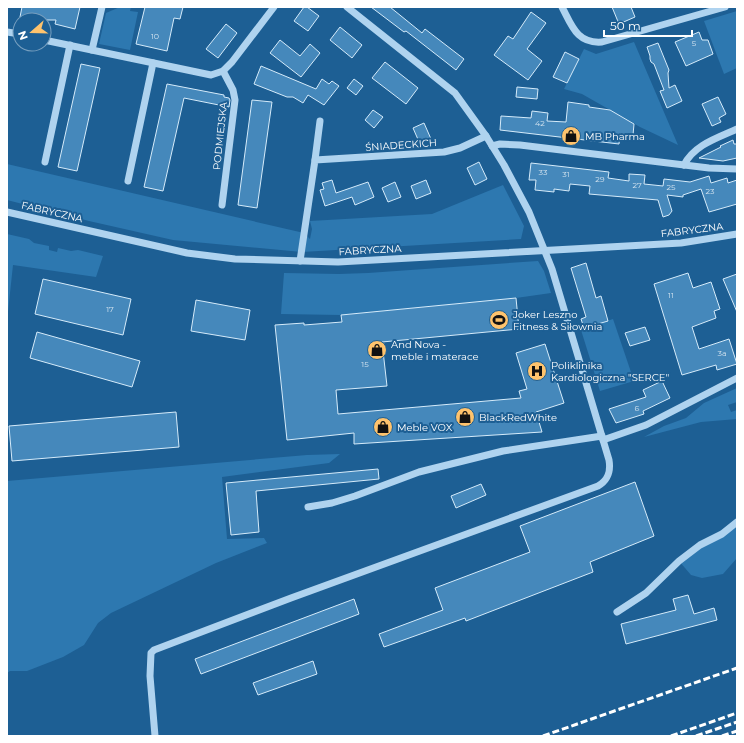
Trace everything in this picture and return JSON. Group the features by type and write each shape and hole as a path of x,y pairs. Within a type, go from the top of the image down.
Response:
{"street":[{"path":"92,50 102,7"},
{"path":"52,42 211,75 223,70 232,62 274,7"},
{"path":"154,736 150,657 154,650 298,595 598,486 603,483 610,473 609,460 559,292 544,250 529,212 492,146 460,100 448,86 347,7"},
{"path":"562,7 575,31 580,37 594,43 725,7"},
{"path":"45,162 70,45"},
{"path":"128,181 153,63"},
{"name":"PODMIEJSKA","path":"222,205 235,100 233,90 223,70"},
{"path":"300,261 320,121"},
{"path":"684,165 697,149 737,128"},
{"name":"ŚNIADECKICH","path":"315,160 444,152 456,149 486,136"},
{"path":"492,146 500,144 520,144 714,169 737,169"},
{"name":"FABRYCZNA","path":"7,212 187,253 235,258 300,261 338,262 681,242 737,234"},
{"path":"308,507 332,503 355,496 419,472 503,451 602,438 646,425 737,378"},
{"path":"617,612 646,593 679,561 700,546 722,534 737,522"}],"shaded area":[{"path":"120,7 131,7 130,11 138,12 130,50 99,44 106,13"},
{"path":"737,11 737,68 724,74 704,21"},
{"path":"634,42 678,145 640,127 582,94 564,89 584,49 596,54"},
{"path":"7,164 304,233 310,239 312,229 310,221 432,214 503,185 524,226 521,239 302,252 173,240 89,221 7,200"},
{"path":"7,234 29,239 34,243 49,246 49,250 57,252 58,248 71,251 78,250 103,256 96,277 13,265 7,321"},
{"path":"538,261 544,271 551,293 516,298 341,315 281,314 284,273 368,273"},
{"path":"613,319 634,381 600,391 581,330"},
{"path":"737,388 737,402 728,405 731,412 737,410 737,419 701,422 644,437 664,426 686,418 704,403"},
{"path":"340,454 329,463 222,477 227,539 264,538 267,543 216,563 111,613 98,623 84,645 63,657 27,671 10,671 7,673 7,481 307,455"},
{"path":"737,522 737,558 723,574 702,578 691,575 679,561"}],"building":[{"path":"22,7 80,7 75,29 55,24 56,20 52,20 52,12 21,12"},
{"path":"145,7 183,7 180,19 174,18 167,51 136,44"},
{"path":"304,7 307,7 319,16 308,31 294,21"},
{"path":"371,7 390,7 422,33 425,29 464,59 456,70 406,31 404,32"},
{"path":"612,7 631,7 635,17 619,24"},
{"path":"531,12 546,23 527,49 542,61 528,80 494,55 508,36 513,39"},
{"path":"226,24 237,33 218,58 206,49"},
{"path":"340,27 362,45 352,58 330,40"},
{"path":"699,32 702,40 708,40 713,54 686,66 675,42"},
{"path":"280,40 300,56 310,44 320,53 301,77 270,53"},
{"path":"658,43 669,70 669,88 675,85 682,101 667,108 660,91 664,90 654,64 651,62 647,47"},
{"path":"565,52 579,59 567,83 553,77"},
{"path":"385,62 418,88 406,104 372,78"},
{"path":"81,64 100,68 77,171 58,167"},
{"path":"261,66 316,89 322,79 329,84 332,81 339,86 324,105 308,95 303,103 293,97 287,97 254,84"},
{"path":"354,79 363,86 356,95 347,88"},
{"path":"167,84 224,95 224,97 229,98 230,100 229,107 184,98 163,191 144,187"},
{"path":"517,87 538,89 537,99 516,97"},
{"path":"718,97 726,114 719,118 721,122 712,126 702,104"},
{"path":"252,100 272,102 257,208 238,205"},
{"path":"568,102 610,110 634,124 633,135 620,134 619,144 500,130 501,116 531,118 532,111 548,113 547,121 566,122"},
{"path":"373,110 383,117 374,128 365,120"},
{"path":"424,123 431,139 420,144 413,128"},
{"path":"733,140 734,144 737,144 737,158 723,161 699,158 721,147 720,146"},
{"path":"479,162 487,179 475,185 467,168"},
{"path":"531,163 609,172 608,178 629,181 629,174 645,175 644,184 663,186 664,179 690,182 709,176 711,183 727,178 728,183 737,180 737,204 709,212 701,189 683,195 683,197 667,195 672,211 669,215 663,217 658,200 589,194 590,186 570,184 569,191 554,189 554,192 535,190 536,180 529,180"},
{"path":"332,180 336,193 368,182 374,197 355,205 352,197 325,206 320,190 324,189 322,183"},
{"path":"426,180 431,193 416,199 411,186"},
{"path":"395,182 401,197 388,202 382,188"},
{"path":"586,263 596,298 601,296 608,321 584,328 581,319 586,317 571,268"},
{"path":"688,273 693,288 711,282 720,309 714,311 716,318 692,327 699,349 729,339 737,364 717,370 716,365 682,375 654,284"},
{"path":"737,274 737,312 723,279"},
{"path":"43,279 131,299 123,335 35,314"},
{"path":"516,298 519,329 382,342 387,386 336,390 338,414 521,398 519,391 527,389 516,353 545,344 564,403 536,412 542,432 354,444 354,433 287,440 275,325 304,323 304,325 342,322 341,315"},
{"path":"196,300 250,310 245,340 191,331"},
{"path":"645,327 650,340 630,346 625,333"},
{"path":"37,332 140,361 132,387 30,358"},
{"path":"662,381 670,398 643,411 644,414 616,423 609,409 646,397 643,390"},
{"path":"176,412 179,447 12,461 9,426"},
{"path":"378,469 379,479 256,491 259,532 231,535 226,483"},
{"path":"635,482 654,536 590,562 593,572 466,621 465,618 384,647 379,634 443,610 435,588 530,552 520,526"},
{"path":"481,484 486,495 456,508 451,496"},
{"path":"688,595 694,614 714,608 717,620 626,644 621,624 676,610 673,599"},
{"path":"354,599 359,614 201,674 195,659"},
{"path":"313,661 317,674 258,695 253,683"}],"railway":[{"path":"543,736 737,668"},
{"path":"671,736 737,713"},
{"path":"696,736 737,722"},
{"path":"722,736 737,731"}],"place":[{"name":"MB Pharma","path":"571,136"},
{"name":"Joker Leszno Fitness & Siłownia","path":"499,320"},
{"name":"And Nova - meble i materace","path":"377,350"},
{"name":"Poliklinika Kardiologiczna \"SERCE\"","path":"537,371"},
{"name":"BlackRedWhite","path":"465,417"},
{"name":"Meble VOX","path":"383,427"}]}
